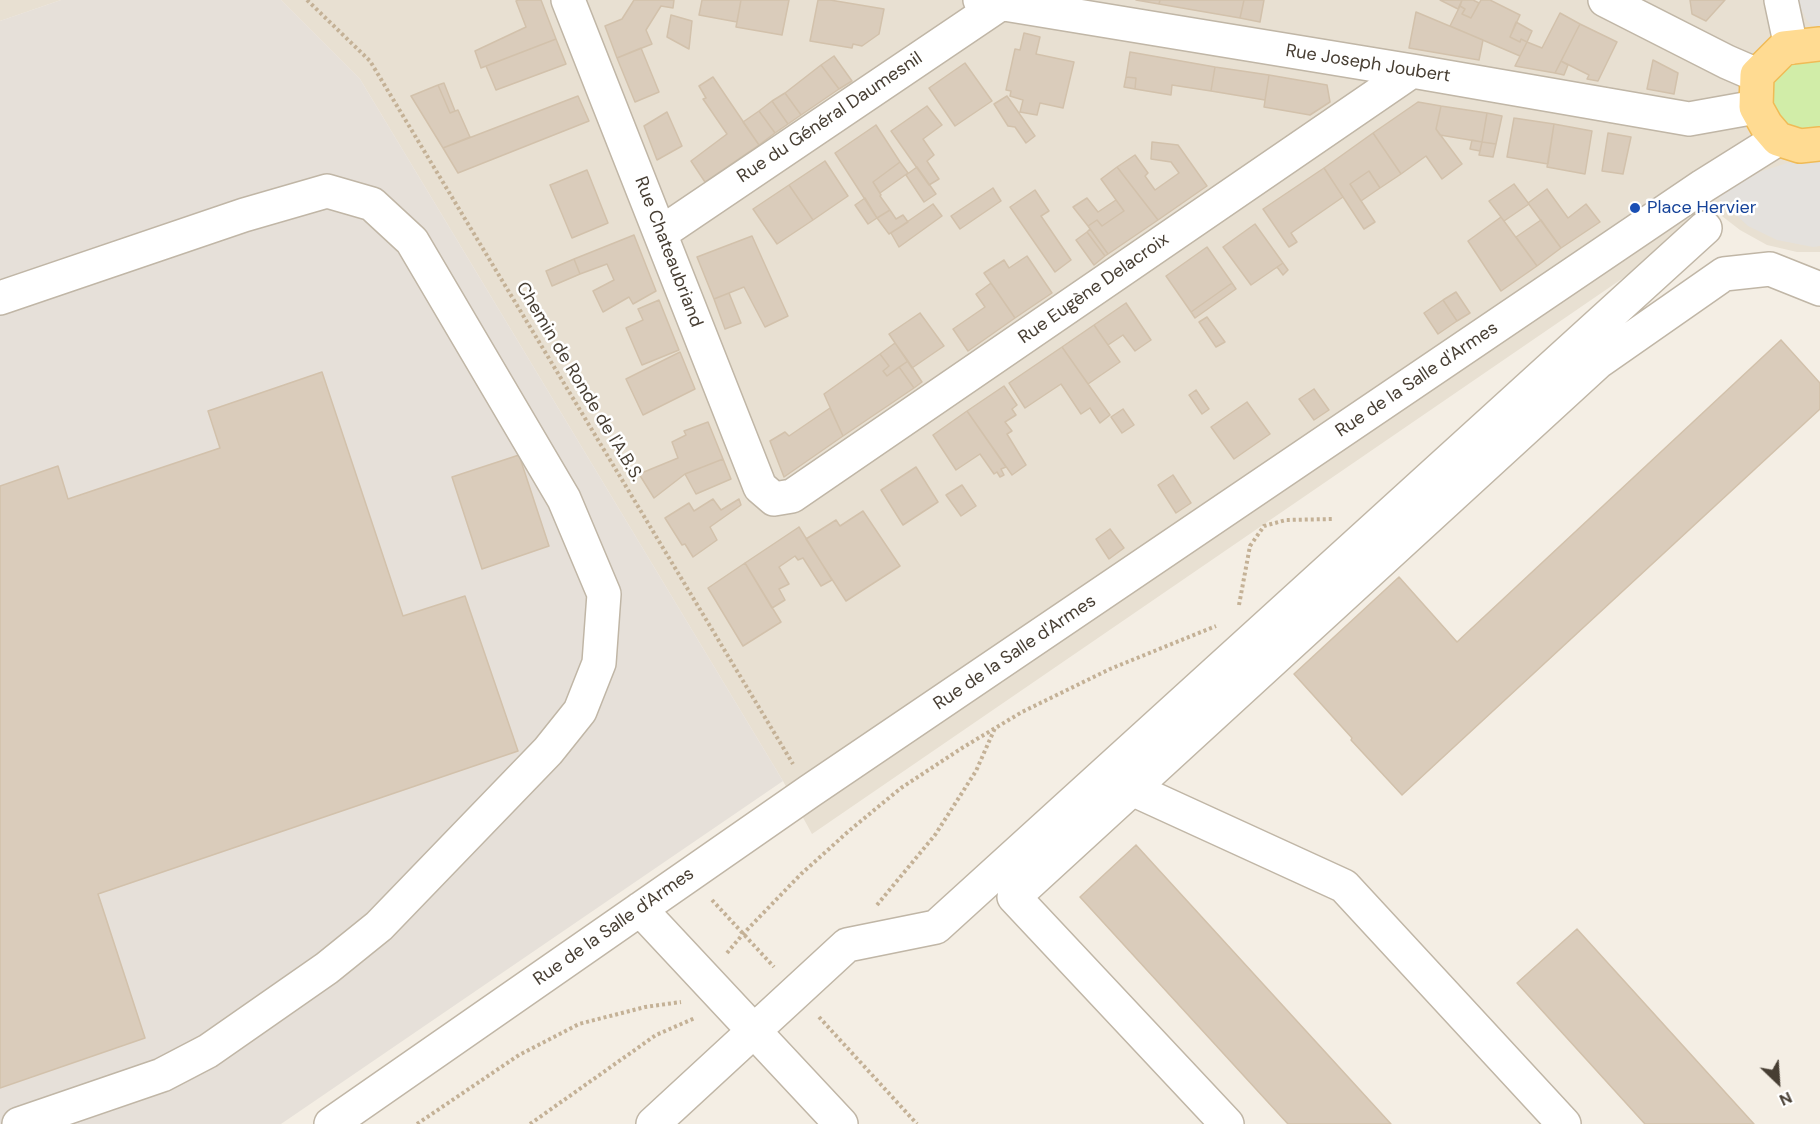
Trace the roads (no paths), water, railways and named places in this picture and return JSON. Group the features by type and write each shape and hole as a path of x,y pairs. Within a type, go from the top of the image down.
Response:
{"main road":[{"path":"1806,46 1784,48 1757,75 1756,107 1766,126 1778,139 1800,146 1820,144"}],"street":[{"name":"Rue Chateaubriand","path":"568,0 760,487 774,499"},
{"path":"1605,0 1757,75"},
{"name":"Rue du Général Daumesnil","path":"661,233 990,2"},
{"name":"Rue Joseph Joubert","path":"990,2 1412,70 1689,119 1756,107"},
{"path":"1782,6 1806,46"},
{"name":"Rue Eugène Delacroix","path":"774,499 792,496 1412,70"},
{"name":"Rue de la Salle d'Armes","path":"331,1124 810,791 1703,186 1778,139"},
{"path":"0,298 244,215 327,191 372,204 411,241 441,291 564,499 604,594 599,663 580,711 548,751 379,926 327,968 208,1051 162,1075 19,1124"},
{"path":"653,1124 847,945 936,927 1705,228"},
{"path":"1227,1124 1014,897 1598,362 1724,274 1770,269 1820,289"},
{"path":"1132,789 1344,886 1553,1120"},
{"path":"640,909 841,1124"}],"place":[{"name":"Place Hervier","path":"1635,208"}]}
